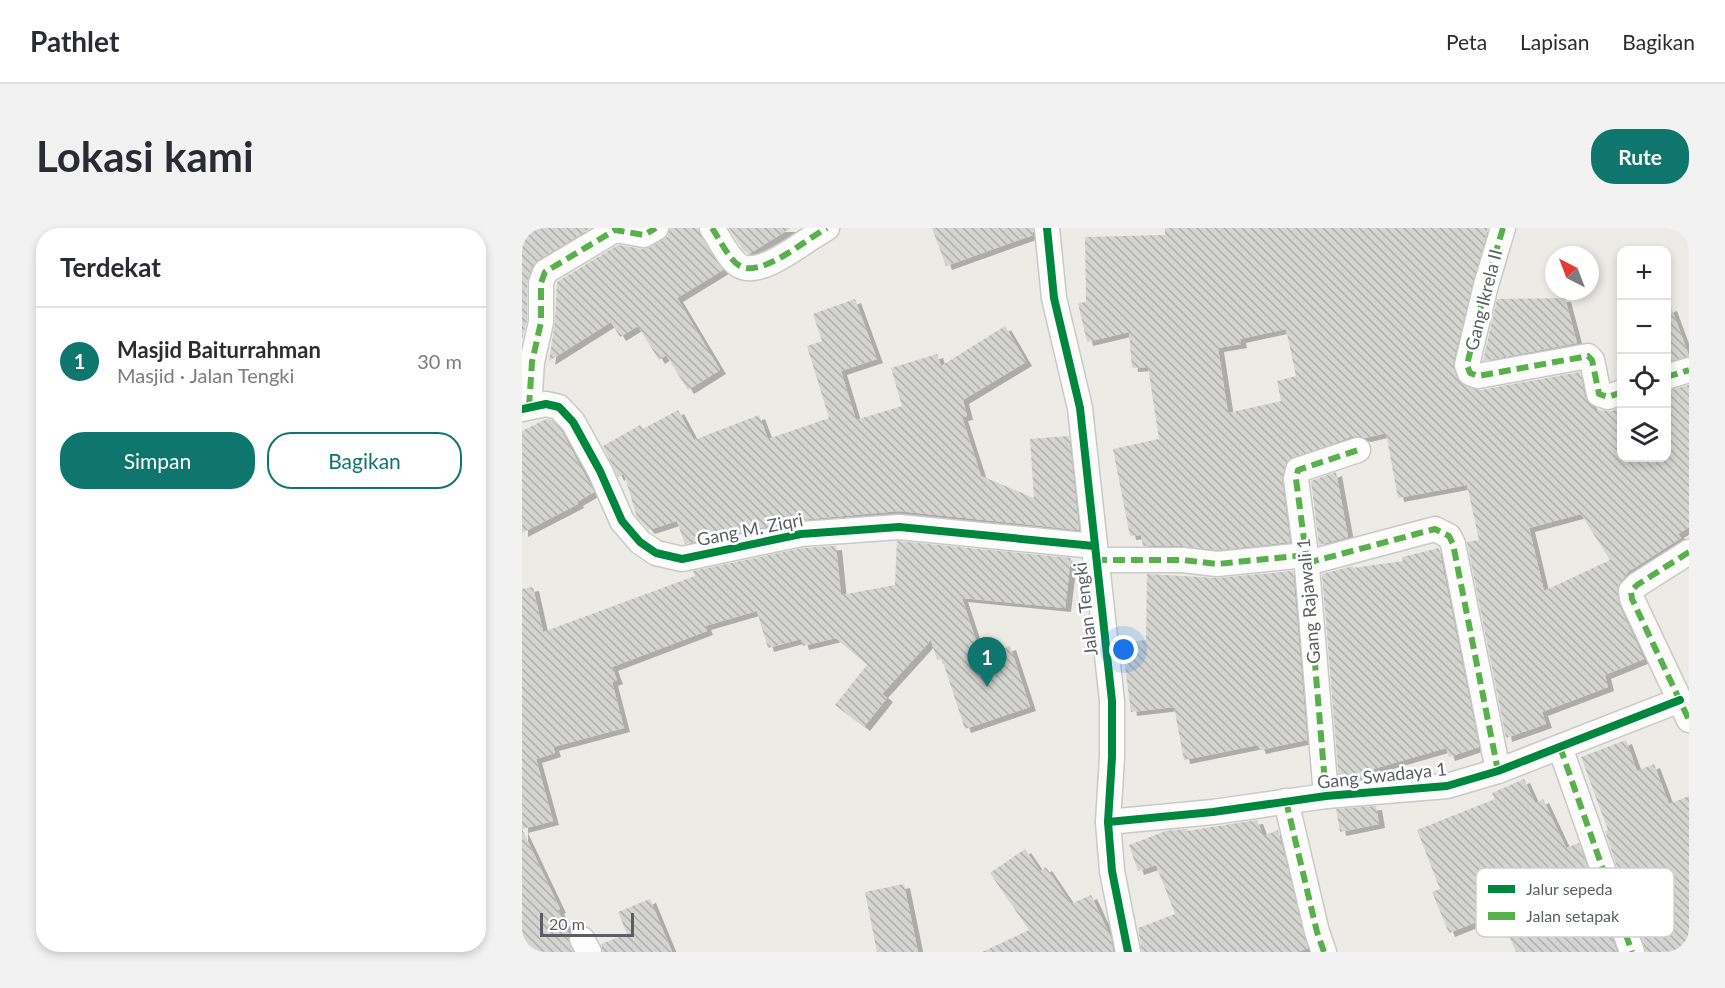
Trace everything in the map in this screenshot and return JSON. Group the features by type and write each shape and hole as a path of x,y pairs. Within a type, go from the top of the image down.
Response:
{"street":[{"path":"526,408 532,362 541,322 541,283 545,272 615,230 644,235 656,228"},
{"path":"712,228 738,265 749,269 764,267 827,228"},
{"name":"Jalan Tengki","path":"1047,228 1054,298 1080,408 1112,701 1112,757 1108,822 1112,871 1128,952"},
{"name":"Gang Ikrela II","path":"1503,228 1486,285 1467,365 1470,373 1478,376 1588,356 1592,360 1599,394 1608,397 1617,394"},
{"path":"1671,375 1689,370"},
{"name":"Gang M. Ziqri","path":"526,408 546,404 559,407 573,422 600,471 622,521 640,542 656,553 682,559 801,534 899,527 1095,553 1217,564 1306,559 1435,529 1449,536 1453,544 1498,771"},
{"name":"Gang Rajawali 1","path":"1326,796 1306,559 1296,479 1298,470 1358,450"},
{"path":"1685,710 1650,640 1632,599 1631,591 1689,552"},
{"name":"Gang Swadaya 1","path":"1108,822 1213,812 1326,796 1447,786 1498,771 1560,747 1685,710"},
{"path":"1560,747 1602,868"},
{"path":"1286,801 1317,932 1324,952"},
{"path":"1627,937 1632,952"}],"building":[{"path":"522,228 591,228 532,266 527,283 527,320 522,340"},
{"path":"670,228 698,228 723,270 677,298 720,370 688,390 666,355 659,360 638,326 620,337 611,322 549,361 555,322 557,282 618,245 642,249 651,247 668,236"},
{"path":"729,228 791,228 749,254 743,250"},
{"path":"932,228 1033,228 1033,235 946,266"},
{"path":"1165,228 1488,228 1453,362 1460,383 1481,390 1580,372 1585,397 1595,410 1617,409 1617,462 1671,462 1671,390 1689,385 1689,527 1678,534 1681,538 1628,572 1617,587 1619,605 1644,659 1605,675 1608,687 1542,712 1546,724 1506,738 1467,542 1479,540 1467,485 1398,498 1386,433 1365,438 1353,436 1287,461 1282,480 1290,542 1217,550 1183,546 1143,546 1141,535 1130,536 1113,449 1159,439 1148,367 1132,368 1129,332 1087,342 1078,303 1086,302 1085,237 1165,235","holes":["1286,329 1296,376 1277,381 1281,401 1228,413 1218,348 1241,344 1240,339","1581,514 1610,560 1544,591 1529,528"]},
{"path":"855,299 877,359 841,371 856,420 902,406 891,368 937,354 941,366 1005,326 1026,362 963,400 967,416 962,417 981,476 1034,498 1030,439 1069,436 1079,530 899,511 798,520 685,544 677,521 649,530 637,517 624,474 618,477 603,446 640,425 643,429 678,410 694,440 759,415 768,439 829,418 807,346 822,341 813,314"},
{"path":"1497,299 1566,300 1577,343 1483,361"},
{"path":"1671,307 1689,356 1671,361"},
{"path":"546,419 552,420 561,430 594,492 577,502 578,504 522,533 522,431"},
{"path":"1336,472 1348,537 1319,545 1311,481"},
{"path":"897,541 1071,558 1065,608 962,598 981,656 1010,646 1030,707 965,729 942,659 937,660 931,640 882,694 887,698 864,727 835,705 867,665 836,638 803,646 801,639 768,648 757,611 705,626 707,631 612,667 617,680 612,682 624,728 553,747 555,753 536,759 553,821 522,829 522,589 533,587 543,632 695,576 693,571 803,548 836,546 841,595 895,585"},
{"path":"1439,548 1479,747 1449,757 1446,748 1373,769 1374,778 1339,781 1322,574 1353,566 1353,568 1403,561 1402,557"},
{"path":"1293,571 1307,740 1260,750 1258,745 1184,760 1174,707 1131,712 1122,643 1146,640 1147,574 1218,578"},
{"path":"1626,740 1637,771 1654,764 1669,804 1689,796 1689,952 1646,952 1641,937 1674,937 1674,868 1618,868 1605,831 1608,830 1581,757"},
{"path":"1524,779 1535,803 1543,799 1566,848 1579,843 1588,868 1476,868 1476,922 1449,933 1432,892 1440,889 1417,830 1495,799 1492,793"},
{"path":"1376,806 1379,824 1340,832 1336,809"},
{"path":"1257,820 1263,836 1278,830 1308,948 1298,952 1142,952 1138,928 1175,914 1156,865 1138,871 1129,845 1166,831 1186,829 1187,831"},
{"path":"522,829 560,909 558,910 569,934 568,939 573,952 522,952"},
{"path":"1025,849 1040,871 1046,867 1071,904 1091,895 1111,938 1113,952 982,952 1029,930 990,873"},
{"path":"904,884 918,952 877,952 865,892"},
{"path":"650,899 672,952 603,952 601,944 627,934 618,912"},
{"path":"1509,937 1612,937 1617,952 1516,952"}],"marked path":[{"path":"529,407 532,362 541,322 541,283 545,272 615,230 644,235 656,228"},
{"path":"712,228 732,259 740,266 749,268 760,267 784,256 827,228"},
{"path":"1503,228 1486,285 1467,365 1470,373 1478,376 1588,356 1592,360 1599,394 1608,397 1617,394"},
{"path":"1671,375 1689,370"},
{"path":"1326,796 1306,555 1296,479 1298,470 1358,450"},
{"path":"1307,563 1435,529 1449,536 1453,544 1498,771"},
{"path":"1689,552 1631,591 1632,599 1689,720"},
{"path":"1095,560 1183,560 1217,564 1306,555"},
{"path":"1560,747 1602,868"},
{"path":"1286,801 1317,932 1324,952"},
{"path":"1627,937 1632,952"}],"cycle path":[{"path":"1047,228 1054,298 1080,408 1112,701 1112,757 1108,822 1112,871 1128,952"},
{"path":"522,409 546,404 559,407 573,422 600,471 622,521 640,542 656,553 682,559 801,534 899,527 1094,546"},
{"path":"1108,822 1213,812 1326,796 1447,786 1498,771 1680,700"}],"place":[{"name":"Masjid Baiturrahman","path":"987,687"}]}
